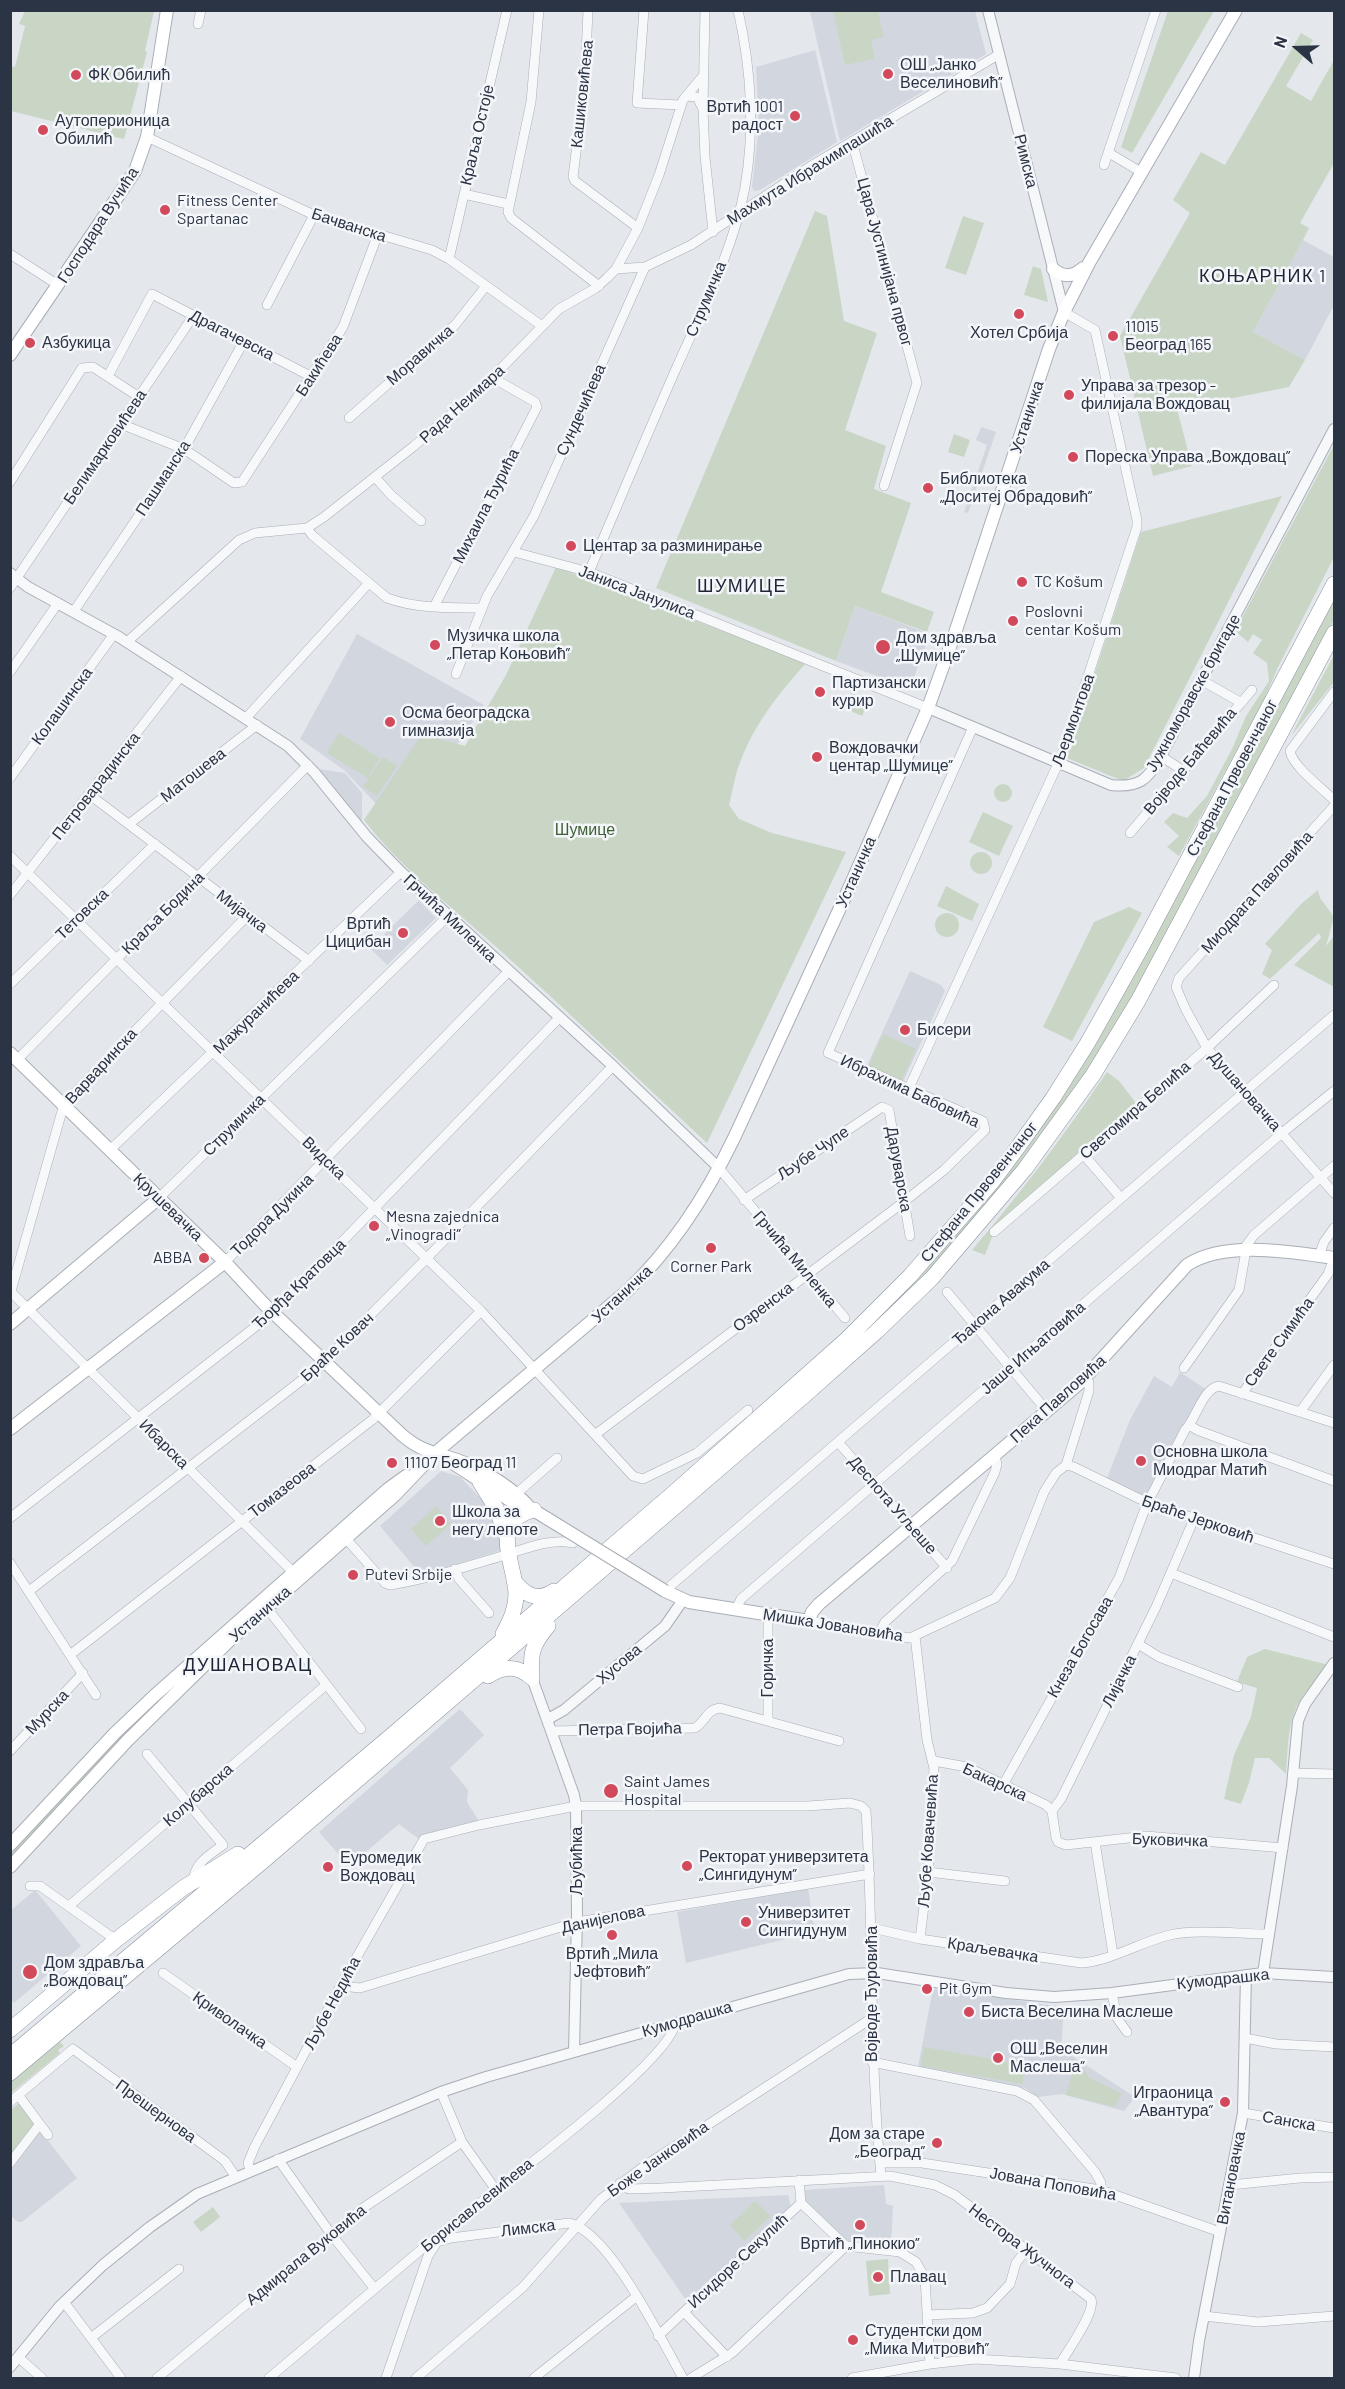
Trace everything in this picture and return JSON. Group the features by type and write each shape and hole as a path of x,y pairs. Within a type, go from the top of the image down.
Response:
{"highway":[{"name":"Стефана Првовенчаног","path":"574,1578 847,1340 910,1276 979,1197 1018,1147 1087,1044 1141,948 1335,584"},
{"name":"Стефана Првовенчаног","path":"565,1603 876,1332 932,1278 1025,1169 1093,1076 1138,1001 1335,633"},
{"path":"480,1482 496,1508 507,1537 516,1596 514,1610 499,1642"},
{"path":"507,1537 513,1519 532,1509"},
{"path":"514,1581 526,1594 539,1597 551,1593 574,1578"},
{"path":"10,2056 574,1578"},
{"path":"532,1678 531,1659 534,1644 565,1603"},
{"path":"10,2073 565,1603"},
{"path":"471,1683 504,1668 520,1669 532,1678"},
{"path":"10,2030 117,1940 194,1880 286,1823"}],"main road":[{"name":"Господара Вучића","path":"10,356 130,181 139,163 147,137 167,10"},
{"name":"Устаничка","path":"10,1845 123,1726 343,1535 395,1495 434,1454 647,1273 679,1231 718,1167 744,1116 851,884 928,708 1049,349 1064,312 1089,263 1236,10"},
{"path":"1053,269 1064,276 1073,276 1089,263"},
{"name":"Крушевачка","path":"14,1057 225,1263 273,1313 379,1414 410,1442 448,1459"},
{"name":"Струмичка","path":"10,1324 159,1198"},
{"name":"Пека Павловића","path":"809,1621 812,1612 819,1604 1086,1377 1187,1265 1214,1253 1244,1250 1335,1258"},
{"name":"Тодора Дукина","path":"10,1429 225,1263"},
{"path":"448,1459 480,1482 517,1504 532,1509"},
{"path":"448,1459 465,1463 516,1494 532,1509"},
{"name":"Мишка Јовановића","path":"532,1509 683,1600 809,1621"},
{"name":"Устаничка","path":"10,1867 136,1732 199,1669 267,1608 297,1576"}],"street":[{"path":"198,24 201,10"},
{"name":"Краља Остоје","path":"449,259 507,10"},
{"path":"539,10 531,102 508,212 512,218 599,286"},
{"name":"Кашиковићева","path":"588,10 585,78 573,177 575,181 638,228"},
{"path":"644,10 637,103 684,101 697,97 703,109"},
{"path":"705,10 703,109 705,157 713,232"},
{"name":"Струмичка","path":"589,572 712,288 739,211 747,174 751,115 747,61 738,10"},
{"name":"Римска","path":"988,10 1064,312"},
{"path":"1104,165 1156,10"},
{"name":"Махмута Ибрахимпашића","path":"616,269 645,267 713,232 739,211 998,55"},
{"name":"Рада Неимара","path":"127,642 239,540 255,533 307,528 324,517 494,378 542,326 564,306 599,286 616,269 638,228 684,101 703,76"},
{"name":"Бачванска","path":"147,137 314,215 426,248 449,259 542,326"},
{"name":"Цара Јустинијана првог","path":"852,141 917,383 884,486"},
{"path":"1109,153 1141,172"},
{"path":"464,194 508,204"},
{"path":"267,305 314,215"},
{"name":"Бакићева","path":"184,448 238,484 244,479 312,376 350,313 378,234"},
{"path":"10,254 58,285"},
{"name":"Сундечићева","path":"514,552 534,516 645,267"},
{"name":"Моравичка","path":"349,418 455,325 486,286"},
{"name":"Драгачевска","path":"108,376 152,294 312,376"},
{"name":"Љермонтова","path":"908,1090 1059,764 1138,524 1095,330 1064,312"},
{"name":"Белимарковићева","path":"12,580 194,315"},
{"name":"Пашманска","path":"74,611 184,448 244,341"},
{"path":"10,482 79,370 89,366 108,376 139,398"},
{"name":"Михаила Ђурића","path":"434,607 534,414 537,404 494,378"},
{"path":"121,424 184,448"},
{"name":"Јужноморавске бригаде","path":"928,708 1111,785 1137,784 1145,779 1161,756 1334,430"},
{"path":"375,477 421,521"},
{"path":"307,528 312,535 382,596 393,601 434,607 482,608"},
{"path":"456,674 482,608 500,572 514,552"},
{"name":"Јаниса Јанулиса","path":"514,552 589,572 928,708"},
{"name":"Грчића Миленка","path":"12,580 114,634 288,746 308,765 367,837 401,872 613,1066 718,1167 845,1318"},
{"path":"246,718 368,584"},
{"path":"10,672 58,603"},
{"name":"Колашинска","path":"10,778 114,634"},
{"name":"Петроварадинска","path":"10,895 181,676"},
{"path":"1202,680 1240,702"},
{"name":"Војводе Баћевића","path":"1130,833 1252,690"},
{"path":"1335,692 1290,751 1299,766 1335,800"},
{"name":"Матошева","path":"129,824 257,725"},
{"name":"Ибрахима Бабовића","path":"973,727 828,1053 983,1121 986,1127 983,1132"},
{"path":"1161,756 1182,770"},
{"name":"Краља Бодина","path":"14,1057 118,958 308,765"},
{"name":"Мијачка","path":"90,795 309,961"},
{"name":"Миодрага Павловића","path":"1179,978 1335,806"},
{"name":"Тетовска","path":"10,984 155,844"},
{"name":"Видска","path":"10,856 481,1311 627,1470 637,1478 644,1479 685,1460 707,1445 748,1410"},
{"name":"Мажуранићева","path":"110,1150 401,872"},
{"name":"Варваринска","path":"11,1291 64,1104 248,915"},
{"name":"Струмичка","path":"159,1198 448,916"},
{"name":"Тодора Дукина","path":"225,1263 508,972"},
{"name":"Душановачка","path":"1179,978 1176,987 1179,996 1208,1048 1335,1193"},
{"name":"Светомира Белића","path":"994,1232 1208,1048 1274,985"},
{"name":"Ђакона Авакума","path":"666,1590 1334,1016"},
{"name":"Ђорђа Кратовца","path":"10,1518 273,1313 559,1018"},
{"name":"Браће Ковач","path":"29,1591 325,1361 613,1066"},
{"name":"Јаше Игњатовића","path":"736,1609 741,1599 1282,1133 1335,1091"},
{"name":"Љубе Чупе","path":"744,1200 882,1107"},
{"name":"Даруварска","path":"882,1107 889,1110 910,1236"},
{"name":"Озренска","path":"596,1434 905,1201 944,1170 983,1132"},
{"path":"1083,1154 1121,1198"},
{"path":"1184,1368 1239,1290 1244,1250 1254,1235 1335,1166"},
{"path":"1319,1256 1324,1242 1335,1228"},
{"name":"Свете Симића","path":"1242,1394 1328,1274 1335,1258"},
{"name":"Ибарска","path":"11,1291 297,1576"},
{"path":"947,1292 973,1326 1047,1411"},
{"name":"Томазеова","path":"70,1655 379,1414 481,1311"},
{"path":"1300,1412 1335,1365"},
{"name":"Мишка Јовановића","path":"809,1621 904,1638 915,1636 990,1601 1001,1593 1023,1551 1044,1492 1056,1473 1066,1465 1089,1391 1086,1377"},
{"name":"Кнеза Богосава","path":"1003,1785 1119,1578 1148,1503 1185,1431 1191,1426 1204,1400 1214,1388 1219,1386 1242,1394"},
{"path":"1242,1394 1335,1423"},
{"path":"1191,1426 1335,1481"},
{"name":"Деспота Угљеше","path":"838,1442 947,1568"},
{"path":"879,1633 885,1622 947,1568 960,1549 997,1468 995,1456"},
{"path":"516,1494 557,1458"},
{"name":"Браће Јерковић","path":"1066,1465 1148,1503 1335,1564"},
{"name":"Лијачка","path":"1052,1810 1057,1806 1138,1644 1194,1519"},
{"path":"343,1535 388,1585 455,1569 543,1543 565,1541 573,1543"},
{"path":"10,1563 96,1695"},
{"path":"455,1569 459,1579 489,1613"},
{"path":"1171,1573 1335,1637"},
{"name":"Хусова","path":"548,1719 564,1710 665,1626 683,1600"},
{"path":"267,1608 361,1729"},
{"name":"Горичка","path":"768,1614 768,1721"},
{"name":"Љубе Ковачевића","path":"915,1636 927,1740 934,1761 928,1872 920,1939"},
{"path":"1138,1644 1159,1657 1238,1687"},
{"path":"1263,1973 1283,1848 1299,1716 1335,1664"},
{"name":"Мурска","path":"10,1751 83,1673"},
{"name":"Љубићка","path":"532,1678 548,1719 576,1806 577,1922 574,2052"},
{"name":"Колубарска","path":"70,1905 326,1684"},
{"name":"Петра Гвојића","path":"552,1731 695,1728 701,1724 708,1713 720,1708 839,1742"},
{"path":"147,1754 223,1845 200,1864 194,1874 194,1880"},
{"name":"Бакарска","path":"934,1761 967,1767 1046,1804 1052,1810"},
{"path":"1293,1773 1335,1774"},
{"name":"Војводе Ђуровића","path":"576,1806 808,1806 850,1803 861,1806 866,1812 872,1928 872,2062 881,2176"},
{"name":"Љубе Недића","path":"250,2170 248,2163 252,2152 342,1983 424,1839 479,1825 576,1806"},
{"name":"Буковичка","path":"1052,1810 1058,1842 1066,1845 1146,1836 1283,1848"},
{"path":"1095,1842 1113,1954"},
{"path":"928,1872 1005,1881"},
{"name":"Данијелова","path":"342,1983 351,1988 360,1988 577,1922 870,1874"},
{"path":"30,1886 40,1886 117,1940"},
{"name":"Краљевачка","path":"872,1928 920,1939 1074,1963 1088,1963 1175,1934 1268,1934"},
{"name":"Криволачка","path":"163,1973 297,2067"},
{"name":"Кумодрашка","path":"10,2367 64,2302 103,2265 156,2222 197,2194 441,2092 574,2052 833,1978 873,1973 1028,1995 1063,1997 1112,1993 1263,1973 1335,1977"},
{"name":"Витановачка","path":"1194,2379 1243,2113 1246,1975"},
{"path":"1112,1993 1118,2018 1126,2032"},
{"name":"Боже Јанковића","path":"416,2379 523,2287 601,2199 620,2183 872,2018"},
{"name":"Борисављевићева","path":"269,2379 374,2288 605,2103 671,2036 675,2023"},
{"path":"1245,2038 1285,2044 1335,2047"},
{"name":"Прешернова","path":"19,2096 73,2049 225,2161 236,2176"},
{"path":"872,2062 1017,2091 1026,2095 1034,2100 1095,2172 1101,2183 1101,2190"},
{"path":"441,2092 462,2142 496,2190"},
{"path":"10,2102 19,2096 48,2135"},
{"name":"Санска","path":"1243,2113 1335,2128"},
{"path":"10,2163 39,2125"},
{"name":"Адмирала Вуковића","path":"158,2379 363,2208 462,2142"},
{"path":"278,2159 331,2234 374,2288"},
{"name":"Јована Поповића","path":"880,2163 922,2163 1101,2190 1220,2232"},
{"path":"620,2183 629,2189 881,2176"},
{"name":"Нестора Жучнога","path":"881,2176 922,2182 946,2190 1091,2299 1093,2304 1089,2314 1060,2364"},
{"path":"1230,2185 1335,2177"},
{"name":"Исидоре Секулић","path":"658,2336 801,2203 799,2180"},
{"path":"801,2203 846,2246 900,2252 916,2262 925,2278 930,2364"},
{"name":"Лимска","path":"451,2238 559,2224 577,2226 594,2238 605,2250 637,2296 683,2379"},
{"path":"386,2379 426,2260 437,2242 451,2238 448,2235 448,2228"},
{"path":"691,2379 727,2357 846,2246"},
{"path":"927,2315 973,2313 987,2308 1010,2284 1016,2263 1027,2249"},
{"path":"416,2254 423,2256 426,2260"},
{"path":"91,2338 179,2269"},
{"path":"538,2377 637,2296"},
{"path":"64,2302 121,2379"},
{"path":"684,2312 727,2357"},
{"path":"1204,2316 1258,2322 1335,2316"},
{"path":"18,2357 42,2379"},
{"path":"852,2379 930,2364 975,2359 1060,2364 1176,2379"},
{"path":"919,2366 921,2379"}],"shaded area":[{"name":"ОШ „Јанко Веселиновић”","path":"810,11 975,11 986,54 840,141"},
{"name":"Вртић 1001 радост","path":"815,50 837,142 760,190 754,191 752,187 759,125 756,67"},
{"path":"1303,240 1334,257 1334,305 1305,360 1253,332"},
{"path":"981,427 996,432 968,513 964,512 987,445 976,440"},
{"name":"Дом здравља „Шумице”","path":"855,606 930,634 910,688 836,661"},
{"name":"Осма београдска гимназија","path":"357,634 484,705 400,829 344,770 300,739"},
{"path":"313,768 345,773 362,793 362,828"},
{"name":"Вртић Цицибан","path":"419,900 436,918 387,965 370,948"},
{"name":"Бисери","path":"910,971 941,985 945,991 902,1084 866,1068"},
{"path":"1180,1372 1207,1390 1148,1501 1107,1478 1130,1420 1154,1376 1172,1387"},
{"name":"Школа за негу лепоте","path":"441,1471 460,1477 488,1506 499,1532 502,1550 421,1575 380,1526"},
{"path":"460,1709 484,1735 450,1768 468,1790 467,1802 480,1823 419,1839 399,1824 349,1866 319,1832"},
{"name":"Универзитет Сингидунум","path":"808,1888 815,1932 686,1963 677,1912"},
{"name":"Дом здравља „Вождовац”","path":"35,1890 81,1946 14,2003 10,1998 10,1911"},
{"name":"ОШ „Веселин Маслеша”","path":"933,1989 1064,2007 1061,2049 1135,2097 1124,2111 1062,2094 1038,2097 1025,2088 918,2067"},
{"path":"39,2129 77,2178 22,2222 18,2222 11,2216 11,2166"},
{"name":"Вртић „Пинокио”","path":"884,2185 886,2204 893,2206 891,2247 848,2244 806,2202 805,2190"},
{"path":"788,2195 791,2207 688,2303 619,2203"}],"green space":[{"name":"ФК Обилић","path":"25,11 154,11 145,51 147,52 124,139 11,111 11,66 15,67 25,26 19,24"},
{"path":"833,11 878,11 884,37 871,40 875,59 845,65"},
{"path":"1168,11 1214,11 1132,153 1121,147"},
{"path":"1301,33 1313,40 1286,86 1311,101 1334,60 1334,163 1300,223 1309,228 1253,332 1305,360 1289,387 1177,409 1192,466 1153,476 1120,336 1190,213 1173,200 1201,152 1225,165"},
{"path":"815,211 827,216 844,321 877,333 845,430 886,446 874,489 911,503 881,592 934,612 927,632 855,606 836,661 656,588"},
{"path":"963,216 984,223 966,275 945,268"},
{"path":"1033,266 1041,269 1048,302 1024,295"},
{"path":"954,434 970,440 964,457 948,452"},
{"path":"1334,445 1334,557 1278,667 1264,700 1179,856 1167,847 1179,836 1164,822 1173,813 1187,818 1207,796 1232,749 1246,716 1269,681 1267,663 1253,653 1262,640 1253,634 1248,642 1235,631"},
{"path":"1282,496 1144,768 1123,781 1067,758 1141,532"},
{"name":"Шумице","path":"556,567 806,663 753,733 739,765 729,805 739,819 772,833 846,852 707,1143 529,976 412,873 364,820 422,734 465,746 506,675"},
{"path":"1334,597 1334,620 1166,941 1107,1043 1010,1180 935,1265 860,1341 851,1344 1050,1112"},
{"path":"1334,655 1334,682 1291,736"},
{"path":"851,693 869,701 862,716 844,708"},
{"path":"339,733 380,758 368,778 327,753"},
{"path":"383,757 397,766 377,796 363,787"},
{"path":"1003,784 1011,789 1012,793 1007,801 1003,802 995,797 994,793 999,785"},
{"path":"983,812 1013,826 999,856 969,842"},
{"path":"981,852 989,855 992,863 989,871 981,874 973,871 970,863 973,855"},
{"path":"946,886 979,904 972,921 937,906"},
{"path":"1318,890 1320,898 1334,917 1326,946 1334,936 1334,987 1294,965 1321,938 1319,933 1270,979 1262,974 1272,950 1265,944 1301,904"},
{"path":"1129,907 1142,913 1072,1041 1043,1027 1094,922"},
{"path":"947,913 955,917 959,925 955,933 947,937 939,933 935,925 939,917"},
{"path":"883,1034 916,1049 901,1082 868,1067"},
{"path":"1107,1072 1119,1081 1136,1103 994,1232 985,1255 972,1250 1042,1163"},
{"path":"436,1506 451,1524 426,1546 411,1529"},
{"path":"1265,1649 1329,1665 1296,1708 1289,1735 1286,1774 1269,1758 1255,1758 1241,1804 1224,1799 1234,1755 1251,1717 1257,1688 1237,1682 1247,1657"},
{"path":"184,1677 11,1857 10,1852 134,1720"},
{"path":"60,2042 64,2046 58,2050 60,2053 11,2093 11,2082"},
{"path":"924,2047 1026,2065 1022,2084 921,2066"},
{"path":"1073,2069 1086,2072 1088,2077 1122,2094 1115,2107 1066,2095"},
{"path":"20,2102 36,2125 11,2159 11,2110"},
{"path":"755,2201 771,2216 744,2241 730,2225"},
{"path":"213,2207 220,2217 201,2232 193,2222"},
{"name":"Плавац","path":"888,2259 890,2294 869,2296 866,2261"}],"place":[{"name":"ОШ „Јанко Веселиновић”","path":"888,74"},
{"name":"ФК Обилић","path":"76,75"},
{"name":"Вртић 1001 радост","path":"795,116"},
{"name":"Аутоперионица Обилић","path":"43,130"},
{"name":"Fitness Center Spartanac","path":"165,210"},
{"name":"Хотел Србија","path":"1019,314"},
{"name":"11015 Београд 165","path":"1113,336"},
{"name":"Азбукица","path":"30,343"},
{"name":"Управа за трезор - филијала Вождовац","path":"1069,395"},
{"name":"Пореска Управа „Вождовац”","path":"1073,457"},
{"name":"Библиотека „Доситеј Обрадовић”","path":"928,488"},
{"name":"Центар за разминирање","path":"571,546"},
{"name":"TC Košum","path":"1022,582"},
{"name":"Poslovni centar Košum","path":"1013,621"},
{"name":"Музичка школа „Петар Коњовић”","path":"435,645"},
{"name":"Дом здравља „Шумице”","path":"883,647"},
{"name":"Партизански курир","path":"820,692"},
{"name":"Осма београдска гимназија","path":"390,722"},
{"name":"Вождовачки центар „Шумице”","path":"817,757"},
{"name":"Вртић Цицибан","path":"403,933"},
{"name":"Бисери","path":"905,1030"},
{"name":"Mesna zajednica „Vinogradi”","path":"374,1226"},
{"name":"Corner Park","path":"711,1248"},
{"name":"ABBA","path":"204,1258"},
{"name":"Основна школа Миодраг Матић","path":"1141,1461"},
{"name":"11107 Београд 11","path":"392,1463"},
{"name":"Школа за негу лепоте","path":"440,1521"},
{"name":"Putevi Srbije","path":"353,1575"},
{"name":"Saint James Hospital","path":"611,1791"},
{"name":"Ректорат универзитета „Сингидунум”","path":"687,1866"},
{"name":"Еуромедик Вождовац","path":"328,1867"},
{"name":"Универзитет Сингидунум","path":"746,1922"},
{"name":"Вртић „Мила Јефтовић”","path":"612,1935"},
{"name":"Дом здравља „Вождовац”","path":"30,1972"},
{"name":"Pit Gym","path":"927,1989"},
{"name":"Биста Веселина Маслеше","path":"969,2012"},
{"name":"ОШ „Веселин Маслеша”","path":"998,2058"},
{"name":"Играоница „Авантура”","path":"1225,2102"},
{"name":"Дом за старе „Београд”","path":"937,2143"},
{"name":"Вртић „Пинокио”","path":"860,2225"},
{"name":"Плавац","path":"878,2277"},
{"name":"Студентски дом „Мика Митровић”","path":"853,2340"}],"district":[{"name":"КОЊАРНИК 1","path":"1263,276"},
{"name":"ШУМИЦЕ","path":"742,586"},
{"name":"ДУШАНОВАЦ","path":"248,1665"}]}
